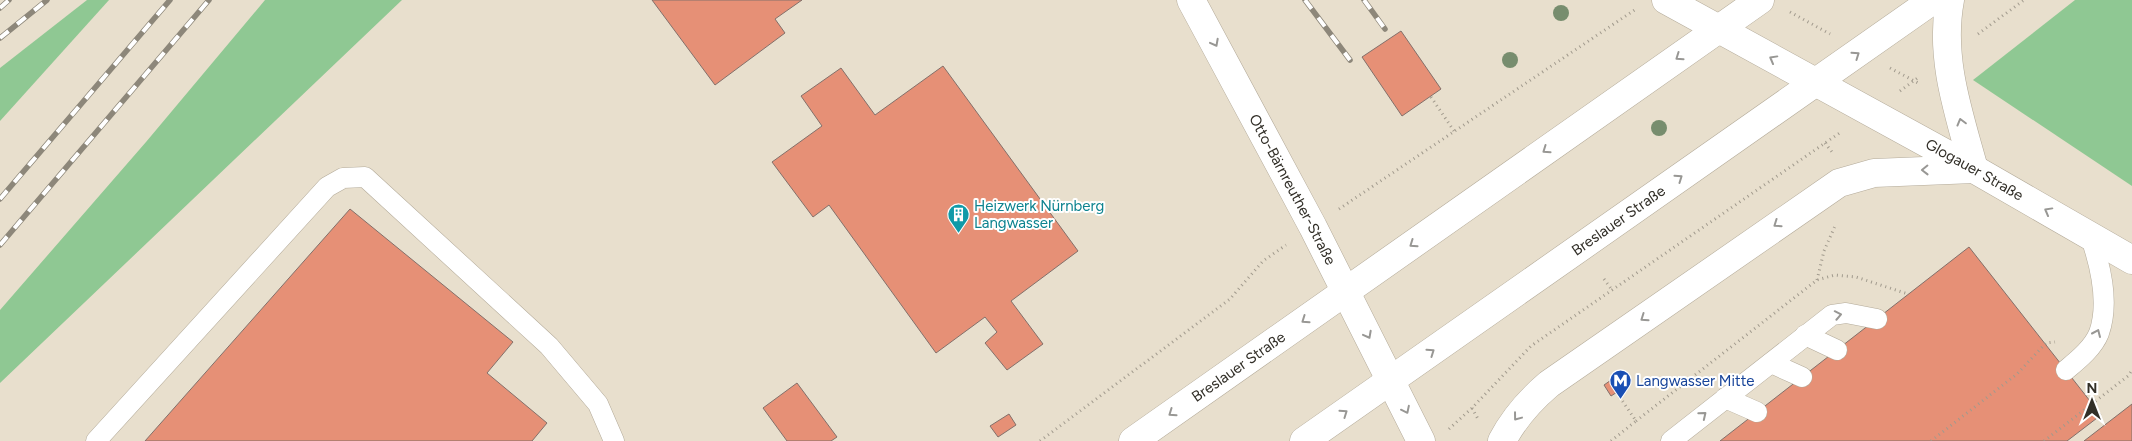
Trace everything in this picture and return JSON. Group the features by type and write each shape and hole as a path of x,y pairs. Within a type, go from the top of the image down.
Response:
{"main road":[{"name":"Otto-Bärnreuther-Straße","path":"1191,0 1313,227 1422,441"},
{"name":"Breslauer Straße","path":"1133,441 1760,0"},
{"name":"Breslauer Straße","path":"1304,441 1933,0"},
{"path":"1502,441 1522,410 1549,384 1826,190 1851,178 1893,171 1974,169 1950,76 1947,54 1950,0"},
{"path":"1654,3 1719,28 1816,83"},
{"name":"Glogauer Straße","path":"1816,83 1974,169 2132,260"}],"lane":[{"path":"96,441 327,187 342,178 365,177 549,346 598,404 614,441"},
{"path":"2066,370 2084,354 2098,334 2103,314 2103,285 2090,235"},
{"path":"1684,438 1725,398 1832,314 1846,313 1877,319"},
{"path":"1805,335 1837,350"},
{"path":"1771,363 1802,377"},
{"path":"1725,398 1756,412"}],"path":[{"path":"1040,441 1230,299 1263,261 1454,132 1654,3"},
{"path":"1430,97 1454,132"},
{"path":"1472,408 1531,346 1869,112"},
{"path":"1817,280 1824,251 1851,189 1851,178"},
{"path":"1611,441 1817,280 1835,275 1856,278 1908,294"},
{"path":"1604,279 1612,290"},
{"path":"1931,441 2011,379 2046,344"},
{"path":"2044,441 2128,376 2132,370"},
{"path":"1613,388 1636,421"}],"green space":[{"path":"87,0 109,0 0,121 0,68"},
{"path":"265,0 402,0 0,383 0,310 146,142"},
{"path":"2075,0 2132,0 2132,186 1973,80"}],"building":[{"path":"652,0 802,0 775,19 785,33 715,85"},
{"path":"1401,31 1441,89 1402,116 1362,57"},
{"name":"Heizwerk Nürnberg Langwasser","path":"943,66 1078,251 1011,301 1043,344 1007,370 985,343 997,332 985,317 936,353 829,205 813,217 772,162 822,126 801,96 841,68 875,115"},
{"path":"350,209 513,342 487,373 547,423 532,441 145,441"},
{"path":"1969,247 2101,415 2067,441 1720,441"},
{"path":"1614,378 1622,389 1611,396 1604,385"},
{"path":"797,383 837,437 831,441 787,441 763,408"},
{"path":"2132,404 2132,441 2084,441"},
{"path":"1009,414 1016,425 998,437 990,426"}],"railway":[{"path":"0,8 9,0"},
{"path":"0,38 47,0"},
{"path":"0,199 170,0"},
{"path":"0,245 209,0"},
{"path":"1305,0 1350,60"},
{"path":"1364,0 1385,29"}],"place":[{"name":"Heizwerk Nürnberg Langwasser","path":"958,234"},
{"name":"Langwasser Mitte","path":"1620,400"}]}
